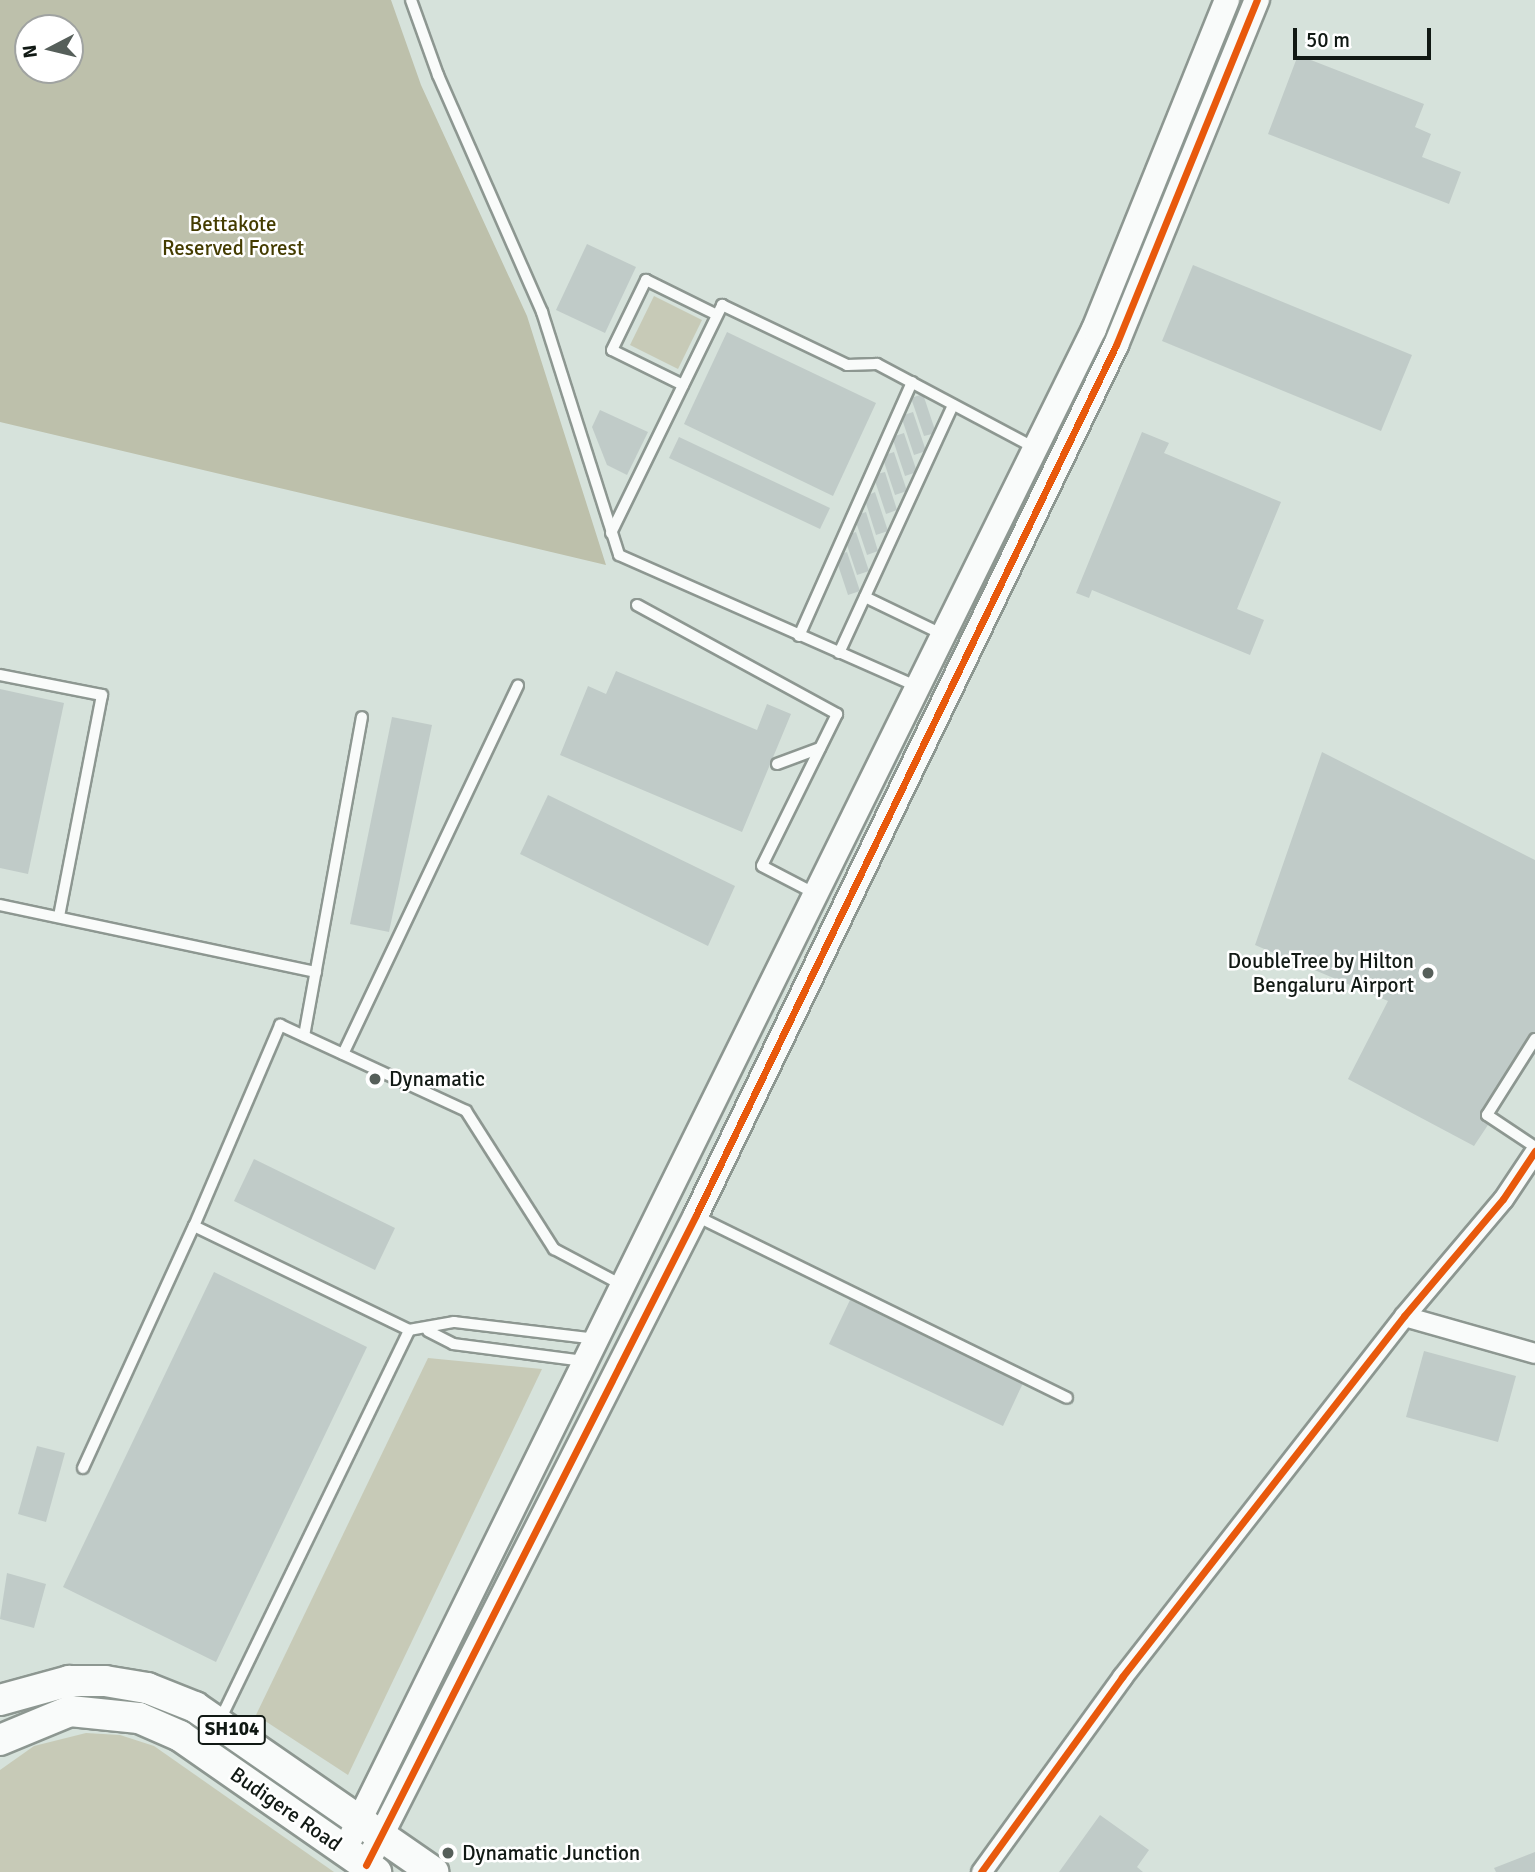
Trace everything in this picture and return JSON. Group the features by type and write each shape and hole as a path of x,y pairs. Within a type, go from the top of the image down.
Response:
{"main road":[{"name":"Budigere Road","path":"0,1700 69,1681 105,1681 147,1688 219,1721 433,1872"},
{"name":"Budigere Road","path":"0,1740 70,1711 139,1718 180,1736 361,1862"}],"street":[{"path":"361,1862 373,1830 589,1362 1094,329 1227,0"},
{"path":"373,1830 695,1215 1116,345 1257,0"},
{"path":"981,1872 1122,1677 1404,1316 1503,1199 1535,1149"},
{"path":"1404,1316 1535,1353"}],"lane":[{"path":"411,0 438,75 542,312 611,533 628,561 919,688"},
{"path":"683,385 612,350 646,280 717,315"},
{"path":"611,533 722,305 846,365 877,364 1035,449"},
{"path":"799,636 912,382"},
{"path":"839,653 953,405"},
{"path":"865,597 944,635"},
{"path":"637,605 837,713 762,866 817,895"},
{"path":"0,675 102,695 59,918"},
{"path":"343,1054 518,685"},
{"path":"304,1036 362,717"},
{"path":"777,764 820,748"},
{"path":"0,905 316,972"},
{"path":"83,1468 194,1226 280,1025 466,1111 554,1250 626,1286"},
{"path":"1535,1039 1487,1115 1535,1149"},
{"path":"695,1215 1067,1398"},
{"path":"194,1226 409,1330 428,1331 454,1322 600,1340"},
{"path":"219,1721 409,1330"},
{"path":"428,1331 453,1344 589,1362"}],"green space":[{"name":"Bettakote Reserved Forest","path":"0,0 391,0 421,85 527,316 606,565 0,422"},
{"path":"654,296 702,320 678,369 630,345"},
{"path":"428,1358 542,1369 348,1775 256,1715"},
{"path":"86,1733 120,1735 154,1746 334,1872 0,1872 0,1770 34,1746"}],"building":[{"path":"1298,55 1424,104 1415,127 1431,134 1422,157 1461,172 1449,204 1268,134"},
{"path":"587,244 636,267 605,333 556,310"},
{"path":"1193,265 1412,355 1381,431 1162,341"},
{"path":"727,332 876,403 833,496 684,424"},
{"path":"923,394 936,433 924,436 911,398"},
{"path":"600,410 648,432 627,475 607,465 592,427"},
{"path":"913,412 926,451 914,455 901,416"},
{"path":"1142,432 1169,443 1164,453 1281,502 1237,609 1264,620 1250,655 1092,590 1089,598 1076,593"},
{"path":"904,433 917,472 905,476 892,437"},
{"path":"679,437 830,508 820,529 669,458"},
{"path":"894,452 907,491 895,495 882,456"},
{"path":"885,472 897,510 886,514 873,475"},
{"path":"875,492 888,531 876,535 864,497"},
{"path":"866,512 878,551 867,555 854,516"},
{"path":"856,532 869,571 857,575 844,536"},
{"path":"847,552 860,591 848,595 835,556"},
{"path":"616,671 757,730 767,704 791,714 742,832 560,755 588,686 606,694"},
{"path":"0,689 64,703 28,874 0,868"},
{"path":"392,717 432,725 389,932 350,924"},
{"name":"DoubleTree by Hilton Bengaluru Airport","path":"1322,752 1535,860 1535,1054 1474,1146 1348,1079 1388,1001 1255,945"},
{"path":"548,795 735,886 708,946 520,854"},
{"path":"254,1159 395,1228 375,1270 234,1201"},
{"path":"214,1272 367,1347 216,1662 63,1587"},
{"path":"850,1300 1023,1383 1003,1426 829,1344"},
{"path":"1424,1351 1516,1376 1498,1442 1406,1417"},
{"path":"37,1446 65,1453 46,1522 18,1514"},
{"path":"7,1573 46,1584 34,1628 0,1619"},
{"path":"1100,1815 1149,1850 1137,1867 1143,1872 1059,1872"},
{"path":"1535,1852 1535,1872 1496,1872 1494,1868"}],"cycle path":[{"path":"366,1865 696,1215 1116,345 1257,0"},
{"path":"981,1872 1122,1677 1404,1316 1503,1199 1535,1151"}],"place":[{"name":"DoubleTree by Hilton Bengaluru Airport","path":"1428,973"},
{"name":"Dynamatic","path":"375,1079"},
{"name":"Dynamatic Junction","path":"448,1853"}]}
